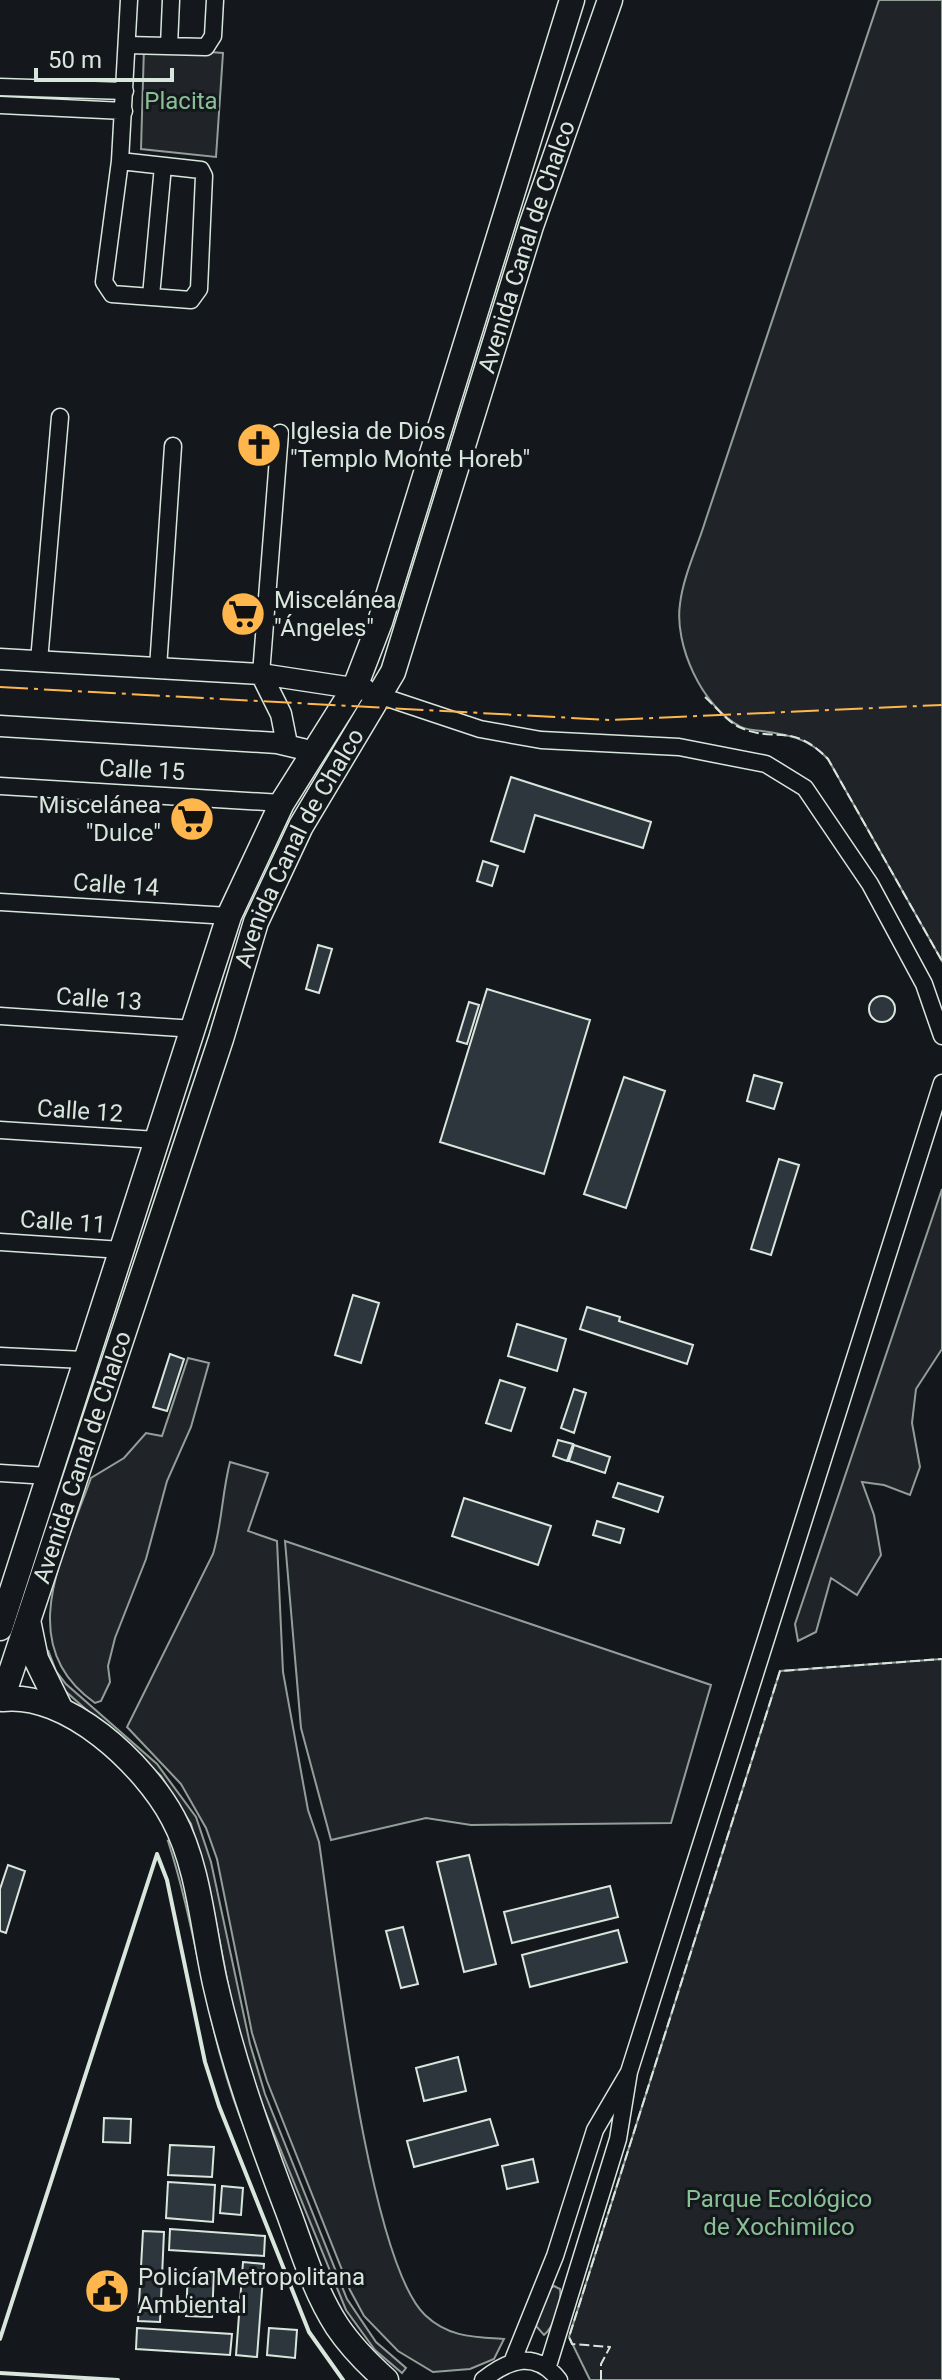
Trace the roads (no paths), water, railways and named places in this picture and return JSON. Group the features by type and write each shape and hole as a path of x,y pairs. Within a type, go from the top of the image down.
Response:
{"main road":[{"name":"Avenida Canal de Chalco","path":"0,1628 6,1586 48,1476 195,1029 229,916 282,803 355,687 380,622 572,0"},
{"name":"Avenida Canal de Chalco","path":"1,1700 29,1622 73,1476 221,1039 256,922 301,826 393,672 531,226 610,0"},
{"path":"29,1622 36,1659 67,1712"},
{"path":"1,1700 35,1700 67,1712 129,1761 165,1806 184,1847 232,2053 253,2121 323,2300 351,2346 386,2380"}],"street":[{"path":"120,161 201,170 204,176 199,289 191,300 112,294 104,282 120,161 129,0"},
{"path":"169,46 171,0"},
{"path":"127,45 206,47 212,43 215,0"},
{"path":"0,87 125,91"},
{"path":"35,88 36,106"},
{"path":"0,105 124,111"},
{"path":"151,296 163,166"},
{"path":"39,661 60,417"},
{"path":"280,433 261,674 281,714 287,744"},
{"path":"158,668 173,446"},
{"path":"0,659 261,674 355,687 480,729 541,740 679,747 766,764 805,788 870,884 924,984 942,1036"},
{"path":"0,726 287,744 315,752"},
{"name":"Calle 15","path":"0,786 282,803"},
{"name":"Calle 14","path":"0,902 229,916"},
{"name":"Calle 13","path":"0,1016 195,1029"},
{"path":"548,2366 618,2139 629,2072 942,1083"},
{"name":"Calle 12","path":"0,1130 157,1140"},
{"name":"Calle 11","path":"0,1242 122,1250"},
{"path":"0,1356 84,1360"},
{"path":"0,1473 48,1476"},
{"path":"513,2360 555,2256 595,2130 629,2072"},
{"path":"555,2256 578,2263"},
{"path":"483,2380 513,2360 532,2360 548,2366 559,2380"}],"place":[{"name":"Iglesia de Dios \"Templo Monte Horeb\"","path":"259,445"},
{"name":"Miscelánea \"Ángeles\"","path":"243,614"},
{"name":"Miscelánea \"Dulce\"","path":"192,819"},
{"name":"Policía Metropolitana Ambiental","path":"107,2291"}],"park label":[{"name":"Placita","path":"181,101"},
{"name":"Parque Ecológico de Xochimilco","path":"779,2213"}]}
